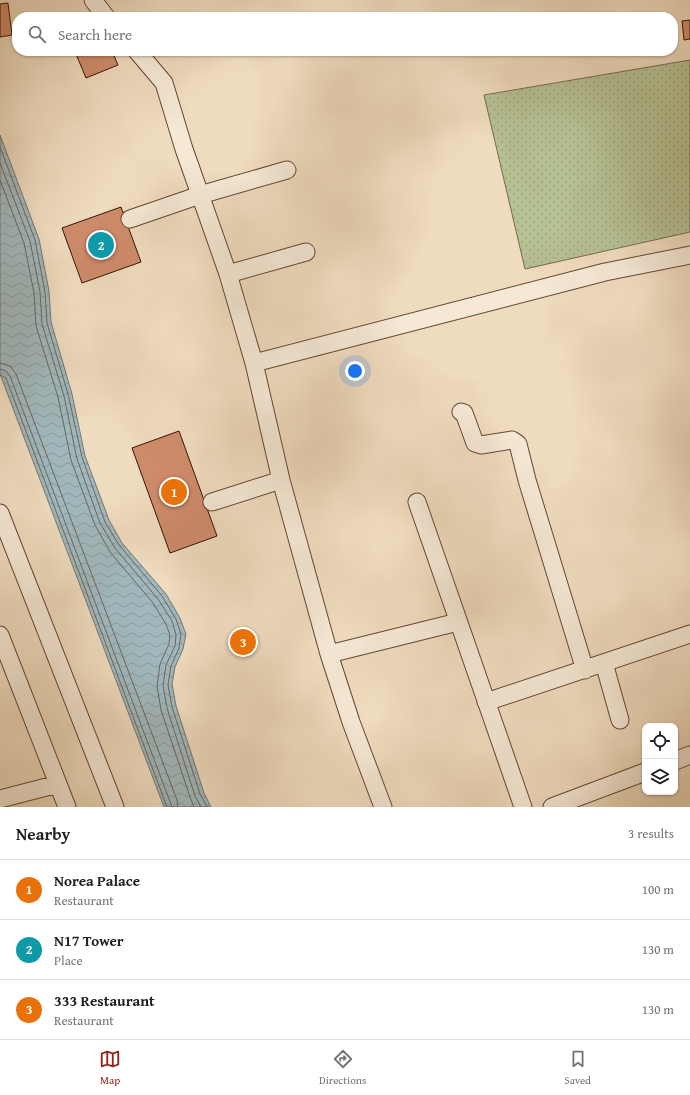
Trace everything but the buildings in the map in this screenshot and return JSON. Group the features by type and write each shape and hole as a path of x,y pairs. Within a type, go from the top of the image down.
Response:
{"street":[{"path":"93,0 102,12"},
{"path":"141,56 164,83 200,195 228,274 254,363 281,480 329,654 351,722 383,807"},
{"path":"130,218 200,195 287,170"},
{"path":"228,274 306,252"},
{"path":"254,363 605,272 690,255"},
{"path":"461,412 464,414 475,443 481,445 512,440 518,444 527,480 585,670"},
{"path":"212,502 281,480"},
{"path":"417,502 523,807"},
{"path":"0,513 115,807"},
{"path":"329,654 458,622"},
{"path":"486,702 690,634"},
{"path":"0,635 67,807"},
{"path":"604,663 620,720"},
{"path":"678,760 690,755"},
{"path":"552,807 642,773"},
{"path":"0,799 58,784"}],"green space":[{"path":"690,60 690,232 525,269 484,95"}],"water":[{"path":"0,135 39,239 49,291 51,322 72,394 85,456 109,520 122,543 166,594 180,618 186,634 183,649 175,667 172,684 176,706 204,793 211,807 164,807 0,374"}],"place":[{"name":"N17 Tower","path":"101,245"},
{"name":"Norea Palace","path":"174,492"},
{"name":"333 Restaurant","path":"243,642"}]}
